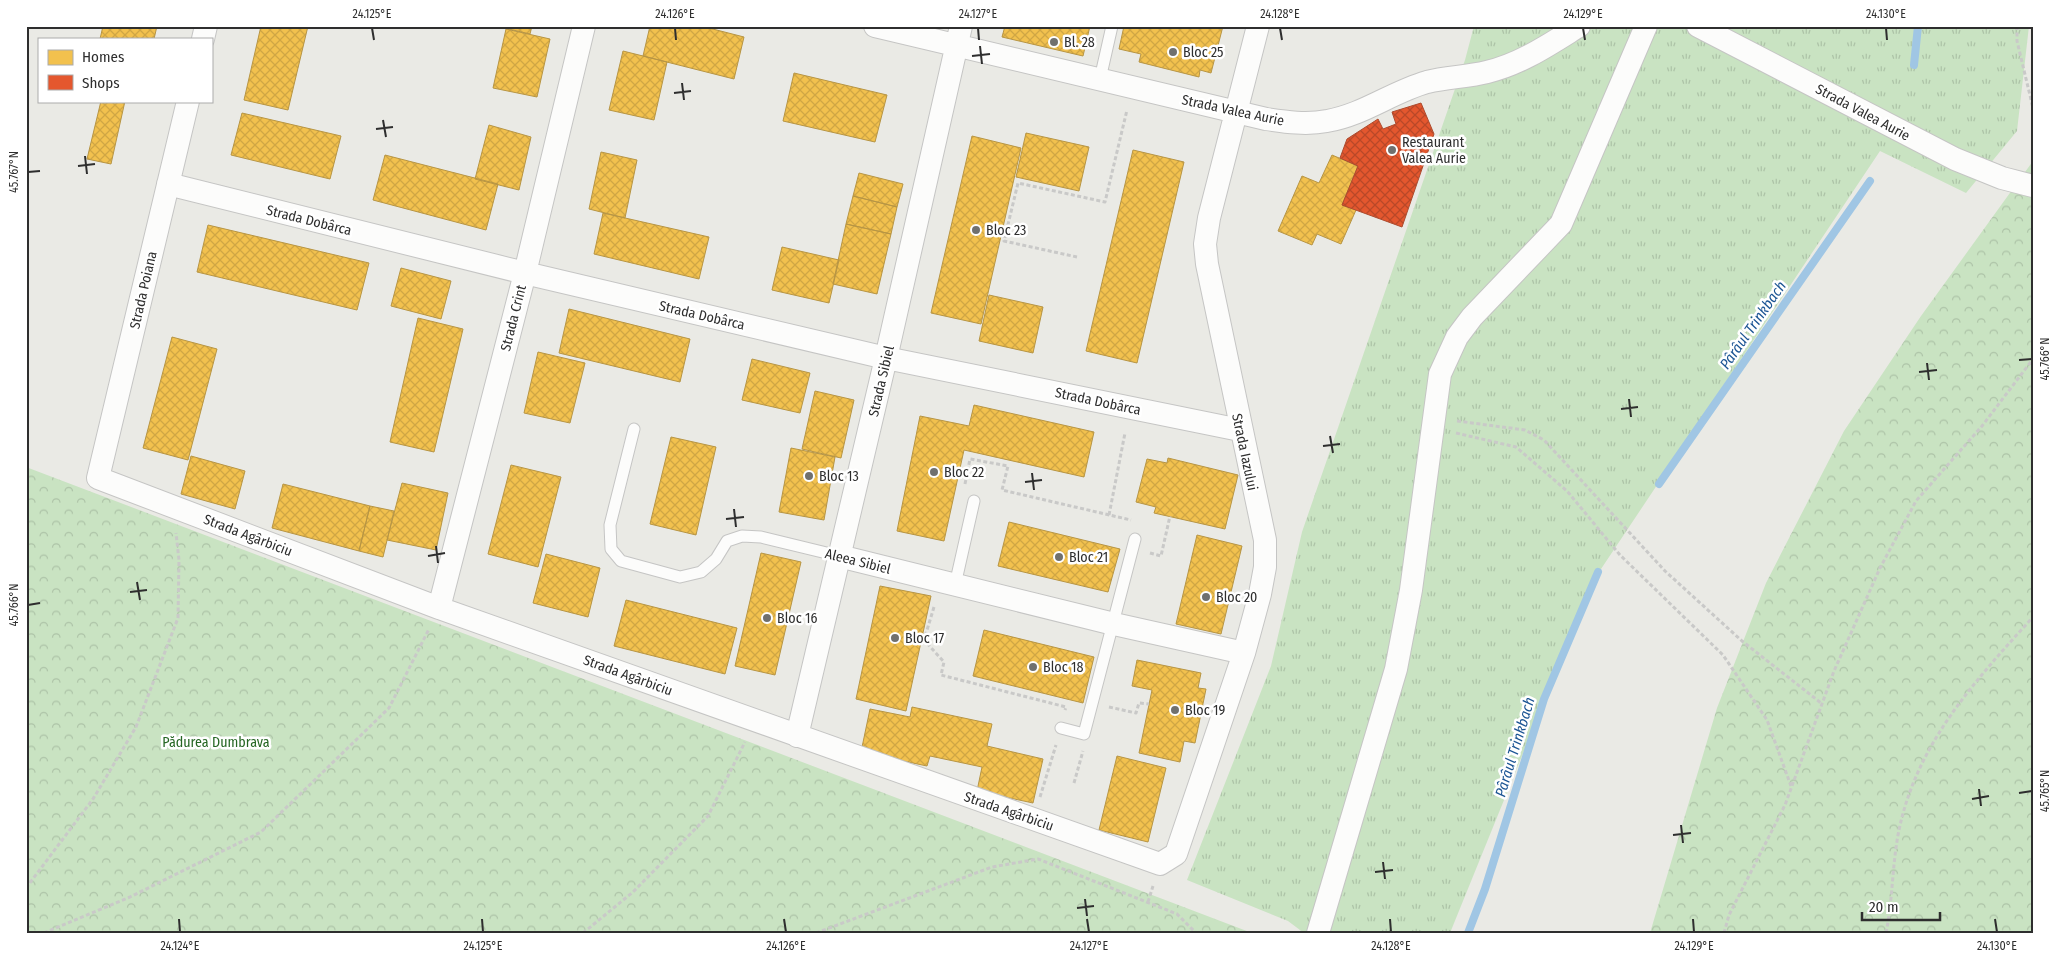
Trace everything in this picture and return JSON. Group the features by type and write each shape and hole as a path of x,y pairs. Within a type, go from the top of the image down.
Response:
{"street":[{"name":"Strada Crint","path":"440,608 525,273 584,26"},
{"name":"Strada Valea Aurie","path":"876,26 959,36 1100,80 1236,112 1295,123 1327,122 1351,115 1397,93 1427,82 1488,72 1516,62 1579,26"},
{"name":"Strada Iazului","path":"1160,864 1176,854 1244,653 1260,594 1265,567 1265,540 1240,430 1207,264 1205,244 1209,218 1258,26"},
{"path":"1318,933 1396,669 1411,590 1440,374 1446,357 1457,337 1472,318 1561,224 1646,26"},
{"name":"Strada Valea Aurie","path":"1698,26 1955,159 2002,178 2033,186"},
{"name":"Strada Sibiel","path":"797,736 959,36"},
{"name":"Strada Poiana","path":"98,478 188,102"},
{"name":"Strada Dobârca","path":"168,184 525,273 886,358 1240,430"},
{"name":"Strada Agârbiciu","path":"98,478 440,608 1160,864"},
{"name":"Aleea Sibiel","path":"839,556 1114,624 1244,653"}],"lane":[{"path":"1100,80 1112,26"},
{"name":"Aleea Sibiel","path":"634,429 610,526 611,549 621,561 680,577 701,572 716,559 727,541 742,536 761,537 839,556"},
{"path":"955,585 974,501"},
{"path":"1061,728 1084,734 1114,624 1134,539"}],"path":[{"path":"2017,26 2017,41 2033,108"},
{"path":"1077,257 1004,241 1018,183 1105,202 1133,88"},
{"path":"1724,933 1729,914 1784,805 1821,703 1880,568 1916,501 1982,426 2033,359"},
{"path":"1431,431 1460,419 1525,430 1544,440 1665,572 1742,641 1821,703"},
{"path":"1431,431 1468,435 1516,447 1567,491 1620,554 1723,655 1767,720 1791,787"},
{"path":"1108,515 1125,433"},
{"path":"973,488 965,486 970,459 1008,466 1002,490 1140,522"},
{"path":"26,888 93,799 136,727 178,618 179,560 173,507"},
{"path":"1142,551 1161,556 1170,516"},
{"path":"934,607 924,640 944,662 942,676 1066,707 1034,819"},
{"path":"44,933 130,897 261,832 389,708 440,608"},
{"path":"1886,933 1899,830 1915,777 1940,729 1966,692 2033,617"},
{"path":"1104,706 1136,713 1139,703 1149,704"},
{"path":"583,933 633,892 708,816 755,721"},
{"path":"816,933 992,866 1038,859 1177,914 1196,933"}],"green space":[{"path":"1474,26 2029,26 2017,131 1966,193 1880,151 1593,581 1450,933 1304,933 1288,921 1187,880 1271,666 1302,532 1465,60"},
{"path":"2033,161 2033,933 1650,933 1717,708 1766,583 1844,431 1921,316"},
{"name":"Pădurea Dumbrava","path":"26,467 1252,933 26,933"}],"building: Homes":[{"path":"103,26 157,26 154,38 100,38"},
{"path":"261,26 308,26 288,110 244,100"},
{"path":"496,26 532,26 530,34"},
{"path":"650,26 701,26 744,37 734,79 643,56"},
{"name":"Bl. 28","path":"1005,26 1090,26 1083,56 1002,37"},
{"name":"Bloc 25","path":"1124,26 1223,26 1211,73 1200,70 1199,77 1139,62 1141,54 1119,49"},
{"path":"506,29 550,39 537,97 493,88"},
{"path":"623,51 667,62 654,120 609,110"},
{"path":"794,73 887,95 875,142 783,121"},
{"path":"101,102 125,102 111,164 87,159"},
{"path":"242,113 341,136 330,179 231,155"},
{"path":"489,125 531,137 519,190 475,179"},
{"path":"1026,133 1089,147 1079,191 1016,177"},
{"name":"Bloc 23","path":"972,136 1021,148 981,324 931,313"},
{"path":"1133,150 1184,162 1137,363 1086,351"},
{"path":"601,152 637,160 625,218 589,209"},
{"path":"385,155 498,184 486,230 373,200"},
{"path":"1332,155 1358,166 1342,205 1356,210 1341,244 1317,234 1312,245 1278,231 1302,176 1319,183"},
{"path":"859,173 903,184 897,207 853,196"},
{"path":"853,196 897,207 891,234 846,224"},
{"path":"603,213 709,237 699,279 594,254"},
{"path":"846,224 891,234 877,294 833,284"},
{"path":"208,225 369,263 357,310 197,272"},
{"path":"782,247 839,260 829,303 772,290"},
{"path":"401,268 451,281 441,319 391,306"},
{"path":"989,295 1043,307 1033,353 979,341"},
{"path":"569,309 690,339 680,382 559,353"},
{"path":"418,318 463,329 434,452 390,442"},
{"path":"172,337 217,349 188,460 143,448"},
{"path":"538,352 585,363 570,423 524,413"},
{"path":"752,359 810,373 800,413 742,400"},
{"path":"815,391 854,400 841,458 802,449"},
{"name":"Bloc 22","path":"974,405 1094,432 1084,477 964,450 944,541 897,531 920,416 969,426"},
{"path":"671,437 716,447 696,535 650,524"},
{"name":"Bloc 13","path":"791,448 835,457 824,520 779,512"},
{"path":"191,456 245,471 235,509 181,494"},
{"path":"1168,458 1238,475 1225,529 1154,513 1156,507 1136,502 1147,459 1167,463"},
{"path":"511,465 561,477 538,567 488,554"},
{"path":"402,483 448,493 436,550 387,540"},
{"path":"283,484 370,506 359,551 272,528"},
{"path":"370,506 394,511 383,557 359,551"},
{"name":"Bloc 21","path":"1009,522 1120,549 1108,592 998,566"},
{"name":"Bloc 20","path":"1197,535 1242,546 1221,634 1176,624"},
{"name":"Bloc 16","path":"761,553 801,562 775,675 735,666"},
{"path":"546,554 600,568 588,617 533,603"},
{"name":"Bloc 17","path":"880,586 931,596 906,711 856,699"},
{"path":"626,600 737,628 725,674 614,646"},
{"name":"Bloc 18","path":"984,630 1094,657 1083,703 973,676"},
{"name":"Bloc 19","path":"1137,660 1201,673 1198,688 1206,689 1195,743 1184,741 1180,762 1139,753 1152,690 1132,686"},
{"path":"912,707 992,724 987,746 1043,759 1033,803 977,791 982,767 930,756 927,766 861,752 870,709 910,717"},
{"path":"1117,756 1166,768 1148,842 1099,830"}],"building: Shops":[{"path":"1421,103 1434,134 1402,227 1342,205 1358,166 1340,158 1347,139 1378,119 1383,129 1396,124 1392,112"}],"waterway":[{"name":"Pârâul Trinkbach","path":"1914,65 1918,26"},
{"name":"Pârâul Trinkbach","path":"1659,484 1870,181"},
{"name":"Pârâul Trinkbach","path":"1468,933 1485,889 1544,699 1598,572"}],"place":[{"name":"Bl. 28","path":"1054,42"},
{"name":"Bloc 25","path":"1173,52"},
{"name":"Restaurant Valea Aurie","path":"1392,150"},
{"name":"Bloc 23","path":"976,230"},
{"name":"Bloc 22","path":"934,472"},
{"name":"Bloc 13","path":"809,476"},
{"name":"Bloc 21","path":"1059,557"},
{"name":"Bloc 20","path":"1206,597"},
{"name":"Bloc 16","path":"767,618"},
{"name":"Bloc 17","path":"895,638"},
{"name":"Bloc 18","path":"1033,667"},
{"name":"Bloc 19","path":"1175,710"}]}
